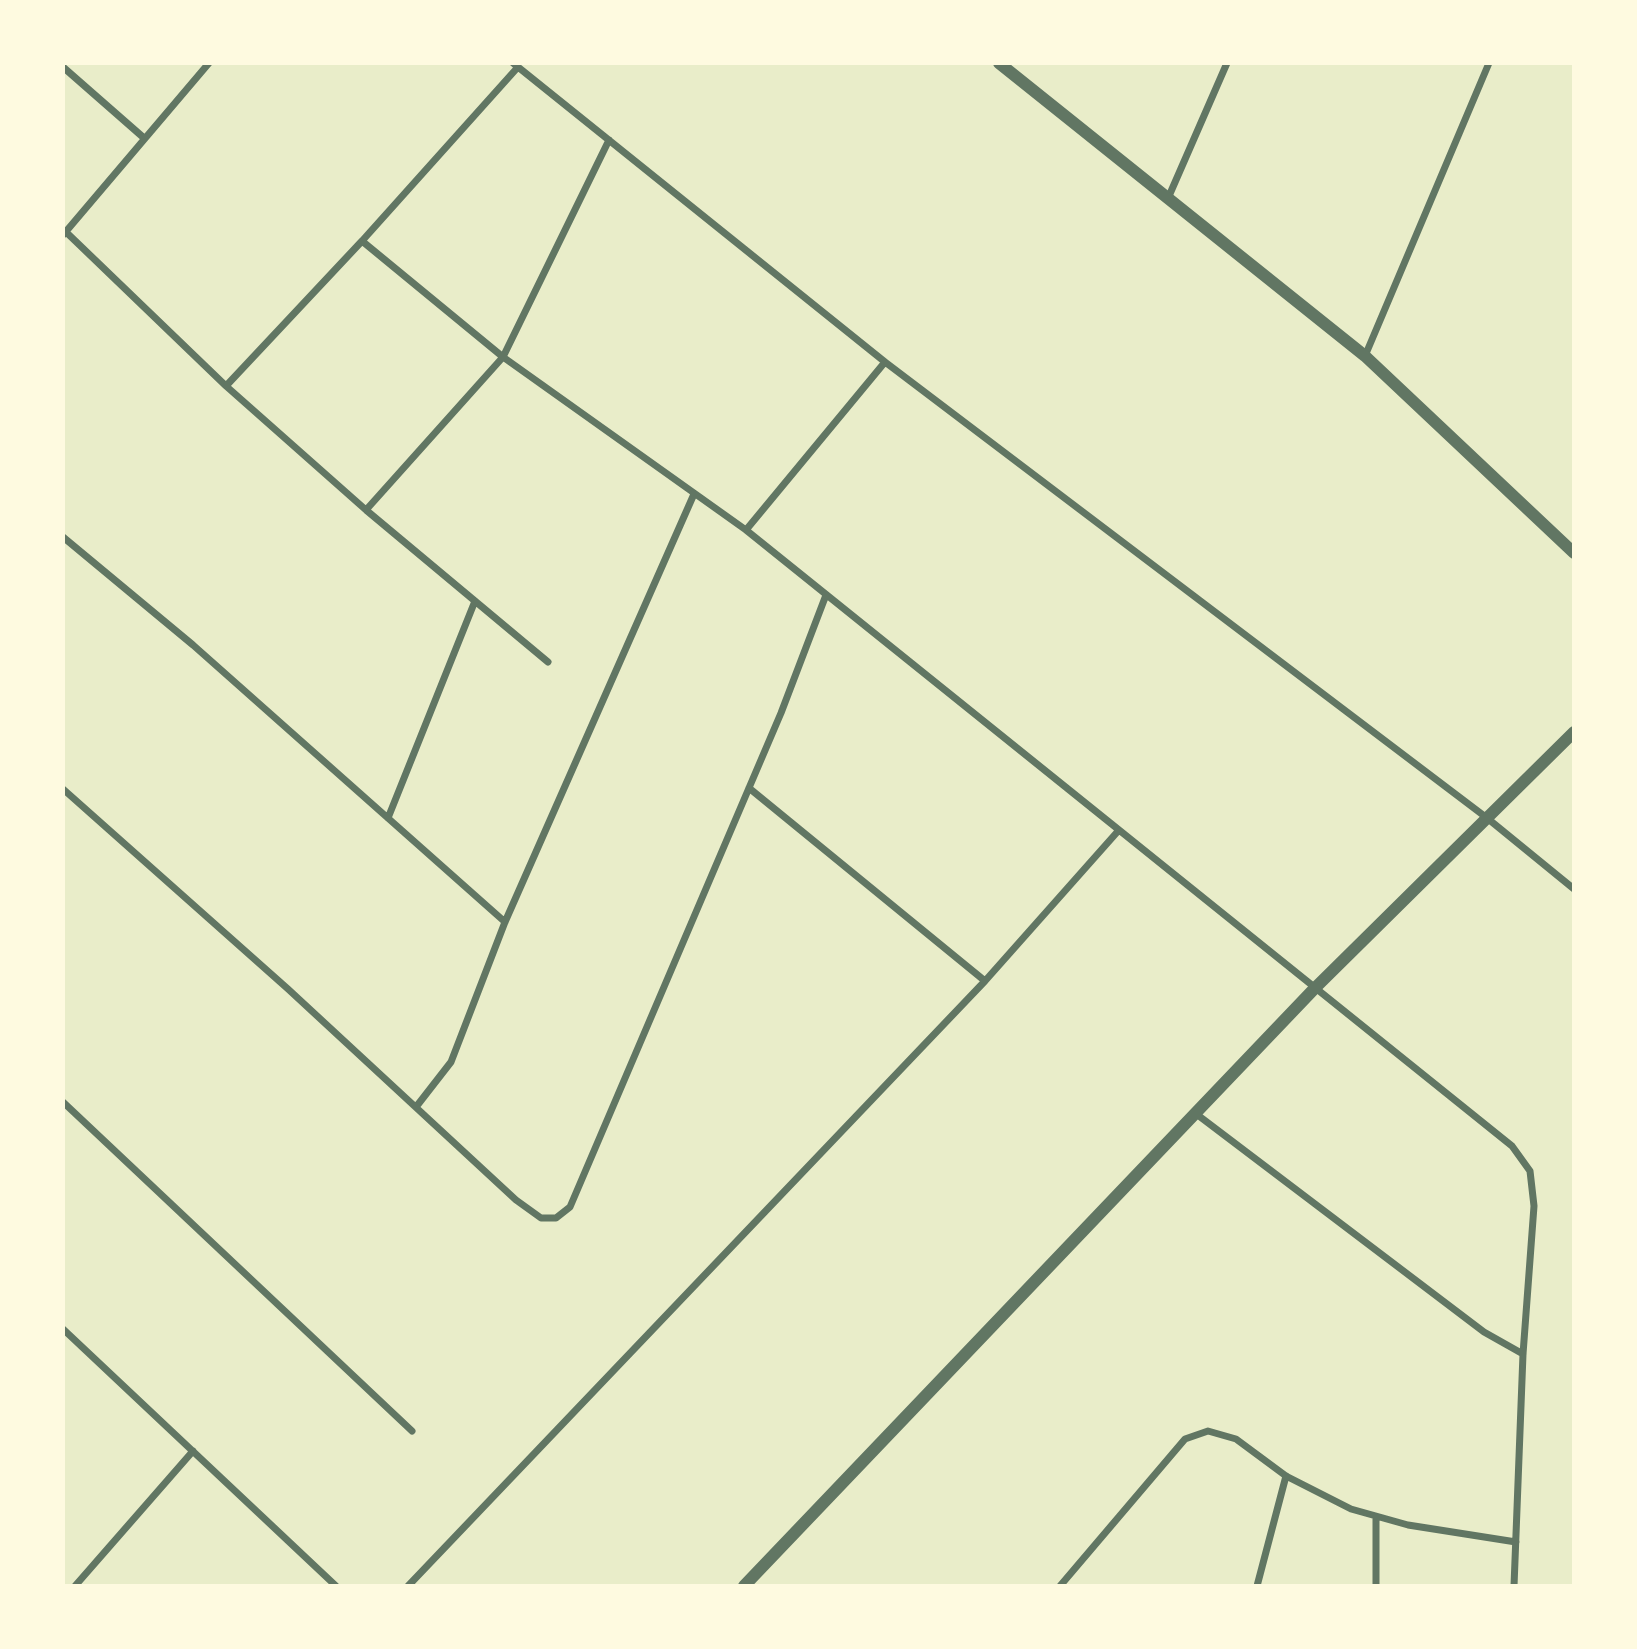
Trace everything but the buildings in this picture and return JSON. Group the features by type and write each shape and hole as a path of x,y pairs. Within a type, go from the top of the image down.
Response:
{"street":[{"path":"209,63 64,234 226,386 366,510 548,662"},
{"path":"999,63 1169,196 1365,356 1574,553"},
{"path":"1169,196 1227,63"},
{"path":"1365,356 1489,63"},
{"path":"226,386 362,241 515,65 885,362 1487,818 1574,890"},
{"path":"63,67 144,138"},
{"path":"366,510 503,357 609,140"},
{"path":"362,241 503,357 746,530 1512,1146 1530,1171 1534,1206 1523,1354 1514,1586"},
{"path":"746,530 885,362"},
{"path":"416,1107 451,1062 505,922 694,494"},
{"path":"63,537 193,645 505,922"},
{"path":"63,789 516,1200 541,1218 556,1218 570,1207 749,788 826,595"},
{"path":"388,818 475,601"},
{"path":"744,1586 1314,989 1574,732"},
{"path":"749,788 985,981"},
{"path":"408,1586 985,981 1119,830"},
{"path":"63,1102 412,1432"},
{"path":"1195,1113 1484,1332 1523,1354"},
{"path":"63,1329 336,1586"},
{"path":"1060,1586 1185,1438 1208,1431 1236,1439 1286,1476 1351,1509 1376,1518 1516,1542"},
{"path":"75,1586 192,1451"},
{"path":"1257,1586 1286,1476"},
{"path":"1376,1518 1376,1586"}]}
